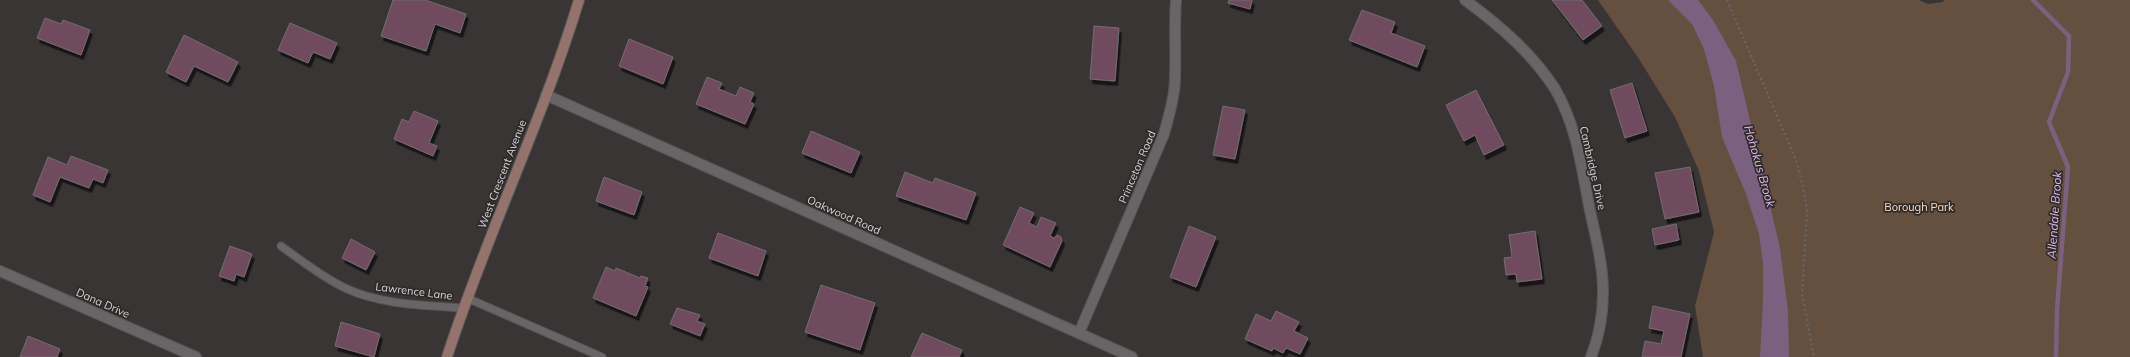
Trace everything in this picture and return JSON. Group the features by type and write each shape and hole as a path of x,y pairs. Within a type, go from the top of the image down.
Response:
{"main road":[{"name":"West Crescent Avenue","path":"447,357 463,308 546,95 579,0"}],"street":[{"name":"Princeton Road","path":"1079,333 1164,134 1172,107 1175,78 1174,22 1176,0"},
{"name":"Cambridge Drive","path":"1465,0 1492,20 1521,46 1540,68 1555,90 1566,111 1575,137 1602,267 1604,292 1601,321 1591,357"},
{"name":"Oakwood Road","path":"546,95 1132,357"},
{"name":"Dana Drive","path":"0,271 196,357"}],"lane":[{"name":"Lawrence Lane","path":"281,246 320,274 346,288 366,296 408,304 463,308"},
{"path":"467,298 602,357"}],"path":[{"path":"1726,0 1796,160 1803,186 1807,210 1803,256 1802,299 1814,357"}],"green space":[{"name":"Borough Park","path":"1598,0 1919,0 1928,4 1943,2 1944,0 2130,0 2130,357 1703,357 1695,306 1714,232 1699,171 1675,117 1639,59"}],"water":[{"name":"Hohokus Brook","path":"1668,0 1698,0 1713,20 1736,61 1780,248 1788,311 1789,357 1760,357 1763,264 1759,234 1746,194 1722,137 1714,86 1704,49 1692,24"}],"building":[{"path":"393,0 425,0 466,14 460,33 435,24 426,51 381,36"},
{"path":"1229,0 1252,0 1250,9 1228,3"},
{"path":"1552,0 1582,0 1602,26 1583,40"},
{"path":"1362,10 1395,22 1391,33 1425,46 1417,67 1349,40"},
{"path":"45,18 61,24 63,20 90,30 81,55 37,38"},
{"path":"290,23 337,43 330,59 313,52 308,63 278,50"},
{"path":"1094,26 1119,28 1115,81 1090,79"},
{"path":"184,35 238,62 228,82 194,66 186,82 166,72"},
{"path":"629,39 673,57 663,84 619,66"},
{"path":"707,77 722,83 719,89 736,96 740,87 754,93 750,102 754,104 745,124 696,104"},
{"path":"1632,83 1647,131 1625,138 1610,90"},
{"path":"1476,90 1504,145 1484,155 1475,135 1464,141 1446,105"},
{"path":"1223,106 1245,110 1235,159 1213,155"},
{"path":"414,111 438,121 429,143 437,146 433,156 394,139 402,119 409,122"},
{"path":"811,131 860,152 851,173 802,153"},
{"path":"71,156 108,170 103,183 93,179 89,188 60,177 50,202 33,195 48,157 67,165"},
{"path":"1690,167 1699,212 1665,219 1655,173"},
{"path":"905,172 933,183 935,178 976,193 966,220 896,196"},
{"path":"604,177 642,192 634,215 596,201"},
{"path":"1020,207 1034,213 1029,223 1037,227 1041,217 1056,223 1050,236 1054,238 1057,235 1061,237 1062,241 1050,267 1003,245"},
{"path":"1676,224 1679,240 1655,245 1652,229"},
{"path":"1189,226 1216,237 1196,287 1170,277"},
{"path":"1535,231 1542,279 1517,282 1516,274 1506,275 1504,258 1512,257 1509,235"},
{"path":"718,233 766,251 758,276 709,258"},
{"path":"351,239 375,252 366,270 342,258"},
{"path":"230,246 252,254 244,277 236,274 234,281 219,276"},
{"path":"606,267 615,271 616,268 640,278 641,276 648,278 645,286 648,287 636,316 593,298"},
{"path":"821,285 875,303 860,350 805,332"},
{"path":"1653,306 1690,314 1681,357 1642,357 1645,341 1661,344 1664,331 1649,328"},
{"path":"677,308 700,315 697,321 705,324 700,336 670,324"},
{"path":"1276,311 1299,322 1294,331 1308,338 1300,354 1286,348 1283,353 1273,348 1272,351 1245,339 1256,314 1271,321"},
{"path":"341,322 380,334 374,357 335,346"},
{"path":"922,333 962,350 959,357 911,357"},
{"path":"28,336 60,349 57,357 20,357"}],"waterway":[{"name":"Allendale Brook","path":"2033,0 2069,36 2068,72 2049,122 2068,167 2057,310 2056,357"}]}
